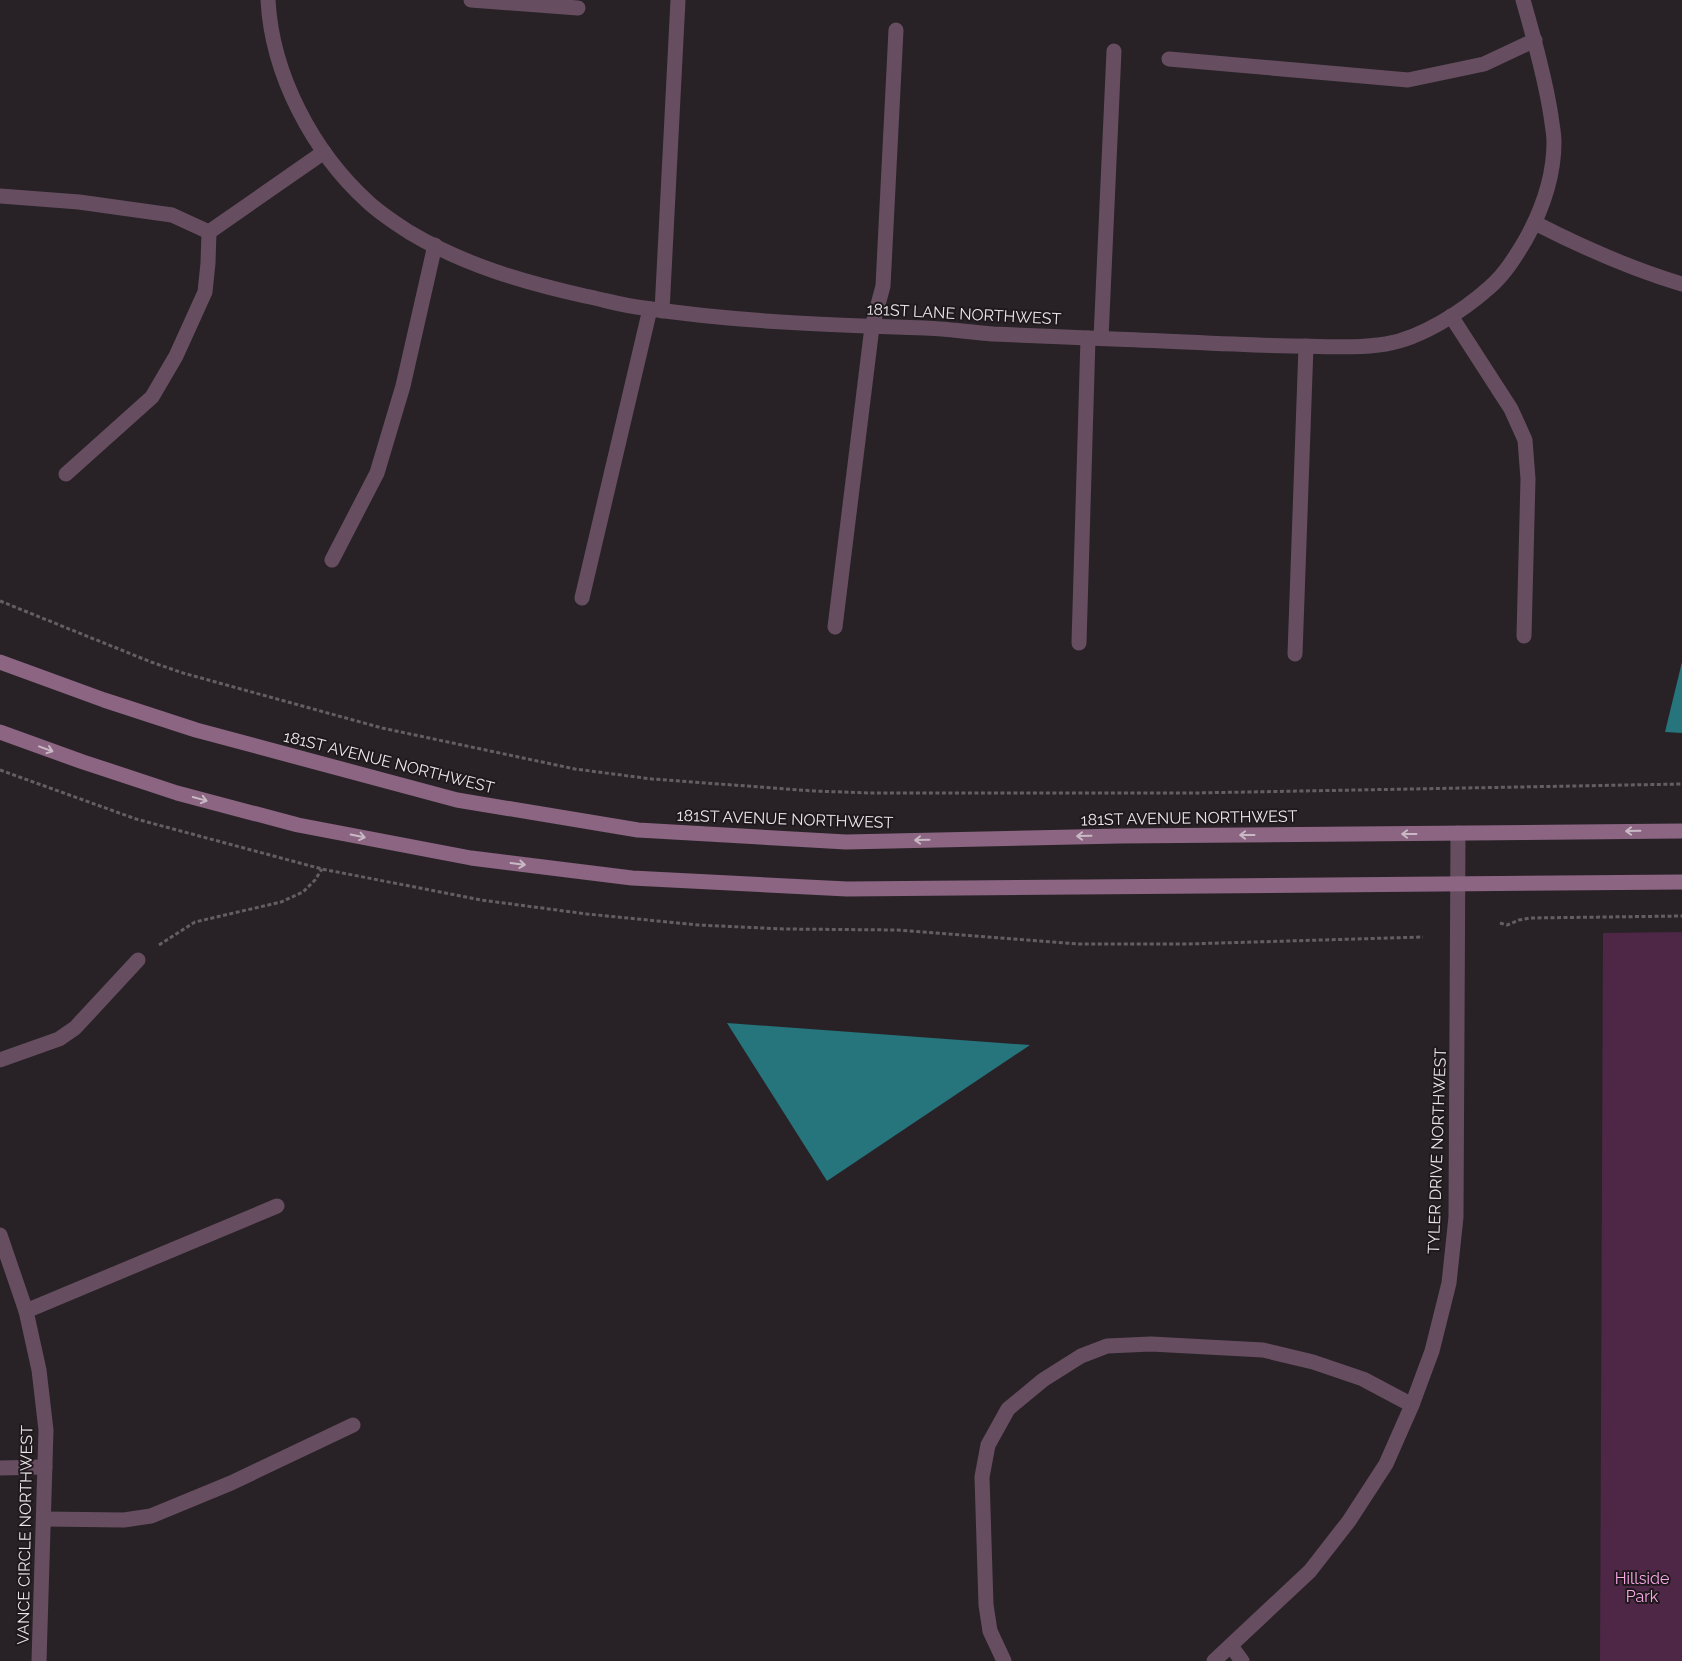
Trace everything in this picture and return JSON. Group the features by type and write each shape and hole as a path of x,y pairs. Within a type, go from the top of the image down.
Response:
{"main road":[{"name":"181ST AVENUE NORTHWEST","path":"0,662 104,700 196,730 457,800 638,830 846,842 1120,836 1682,831"},
{"path":"0,732 177,793 298,825 471,858 632,878 847,888 1682,882"}],"street":[{"name":"181ST LANE NORTHWEST","path":"268,0 276,50 290,93 312,134 338,172 370,205 409,232 450,254 495,272 542,286 656,310 762,322 931,328 994,334 1352,347 1390,343 1427,330 1463,310 1495,284 1518,253 1535,223 1550,181 1554,141 1548,98 1535,40 1523,0"},
{"path":"471,0 578,8"},
{"path":"582,598 656,310 678,0"},
{"path":"835,627 872,327 884,286 896,30"},
{"path":"1169,59 1408,80 1484,64 1535,40"},
{"path":"1079,643 1095,338 1114,51"},
{"path":"209,232 324,152"},
{"path":"0,196 79,202 172,215 209,232"},
{"path":"1535,223 1642,272 1682,284"},
{"path":"66,474 152,397 157,389 176,356 205,292 209,232"},
{"path":"332,560 377,473 403,386 435,245"},
{"path":"1451,316 1511,409 1525,440 1528,479 1524,636"},
{"path":"1295,654 1306,346"},
{"name":"TYLER DRIVE NORTHWEST","path":"1214,1661 1310,1571 1349,1521 1386,1464 1432,1351 1450,1283 1456,1217 1458,833"},
{"path":"0,1060 59,1039 74,1028 138,960"},
{"path":"26,1311 277,1206"},
{"name":"VANCE CIRCLE NORTHWEST","path":"0,1235 26,1311 39,1370 46,1430 39,1661"},
{"path":"1004,1661 990,1631 986,1605 982,1477 988,1445 1008,1409 1043,1380 1081,1356 1107,1346 1151,1344 1263,1350 1313,1362 1363,1379 1412,1404"},
{"path":"44,1519 124,1520 151,1516 231,1483 353,1425"},
{"path":"0,1468 45,1467"},
{"path":"1231,1646 1242,1661"}],"path":[{"path":"0,601 183,673 382,728 575,769 652,779 814,791 869,793 1194,793 1682,784"},
{"path":"138,960 176,932 196,922 281,902 303,892 315,880 322,869"},
{"path":"1500,923 1507,925 1519,920 1550,917 1682,916"}],"green space":[{"name":"Hillside Park","path":"1682,932 1682,1661 1600,1661 1603,933"}],"water":[{"path":"1682,662 1682,733 1665,732"},
{"path":"727,1023 1030,1045 827,1181"}]}
